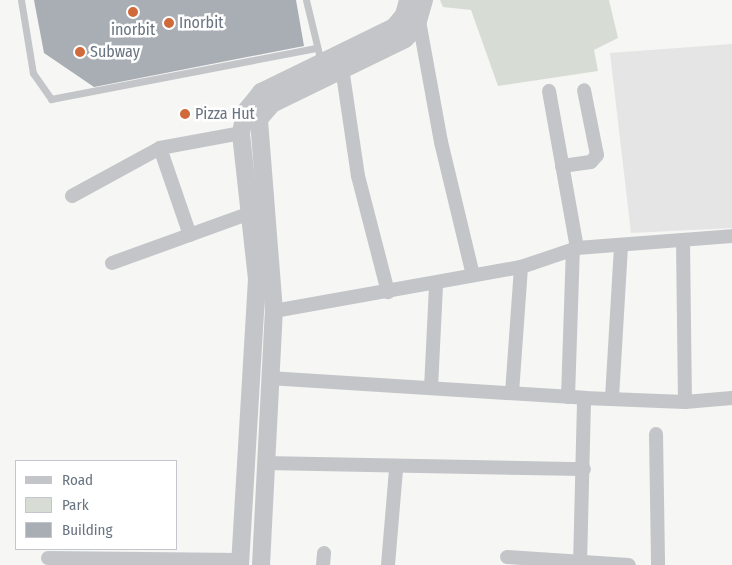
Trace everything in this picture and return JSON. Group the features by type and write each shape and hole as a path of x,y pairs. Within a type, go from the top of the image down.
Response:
{"street":[{"path":"48,558 240,562 256,298 250,213 241,133 245,112 255,96 319,55 338,54 394,27 404,16 408,0"},
{"path":"424,0 420,21 441,142 473,275"},
{"path":"261,565 269,378 274,310 259,119 272,104 345,71 405,39 420,21"},
{"path":"338,54 345,71 358,176 388,292"},
{"path":"549,90 575,249 568,397"},
{"path":"562,166 591,162 597,155 584,90"},
{"path":"72,196 160,148 241,133"},
{"path":"160,148 190,235"},
{"path":"112,263 250,213"},
{"path":"274,310 436,284 473,275 521,267 575,249 732,236"},
{"path":"683,240 684,402"},
{"path":"612,398 621,246"},
{"path":"512,393 521,267"},
{"path":"431,388 436,284"},
{"path":"269,378 584,398 684,402 732,398"},
{"path":"580,563 584,469 584,398"},
{"path":"656,434 658,565"},
{"path":"265,464 396,469 584,469"},
{"path":"388,565 396,469"},
{"path":"507,557 628,565"}],"lane":[{"path":"21,0 33,73 51,99 319,55 306,0"}],"shaded area":[{"path":"732,44 732,228 631,233 610,53"}],"green space":[{"path":"440,0 609,0 618,38 594,50 598,71 498,86 471,10 443,7"}],"building":[{"name":"Inorbit","path":"34,0 296,0 304,46 94,87 44,53"}],"place":[{"name":"inorbit","path":"133,12"},
{"name":"Inorbit","path":"169,23"},
{"name":"Subway","path":"80,52"},
{"name":"Pizza Hut","path":"185,114"}]}
